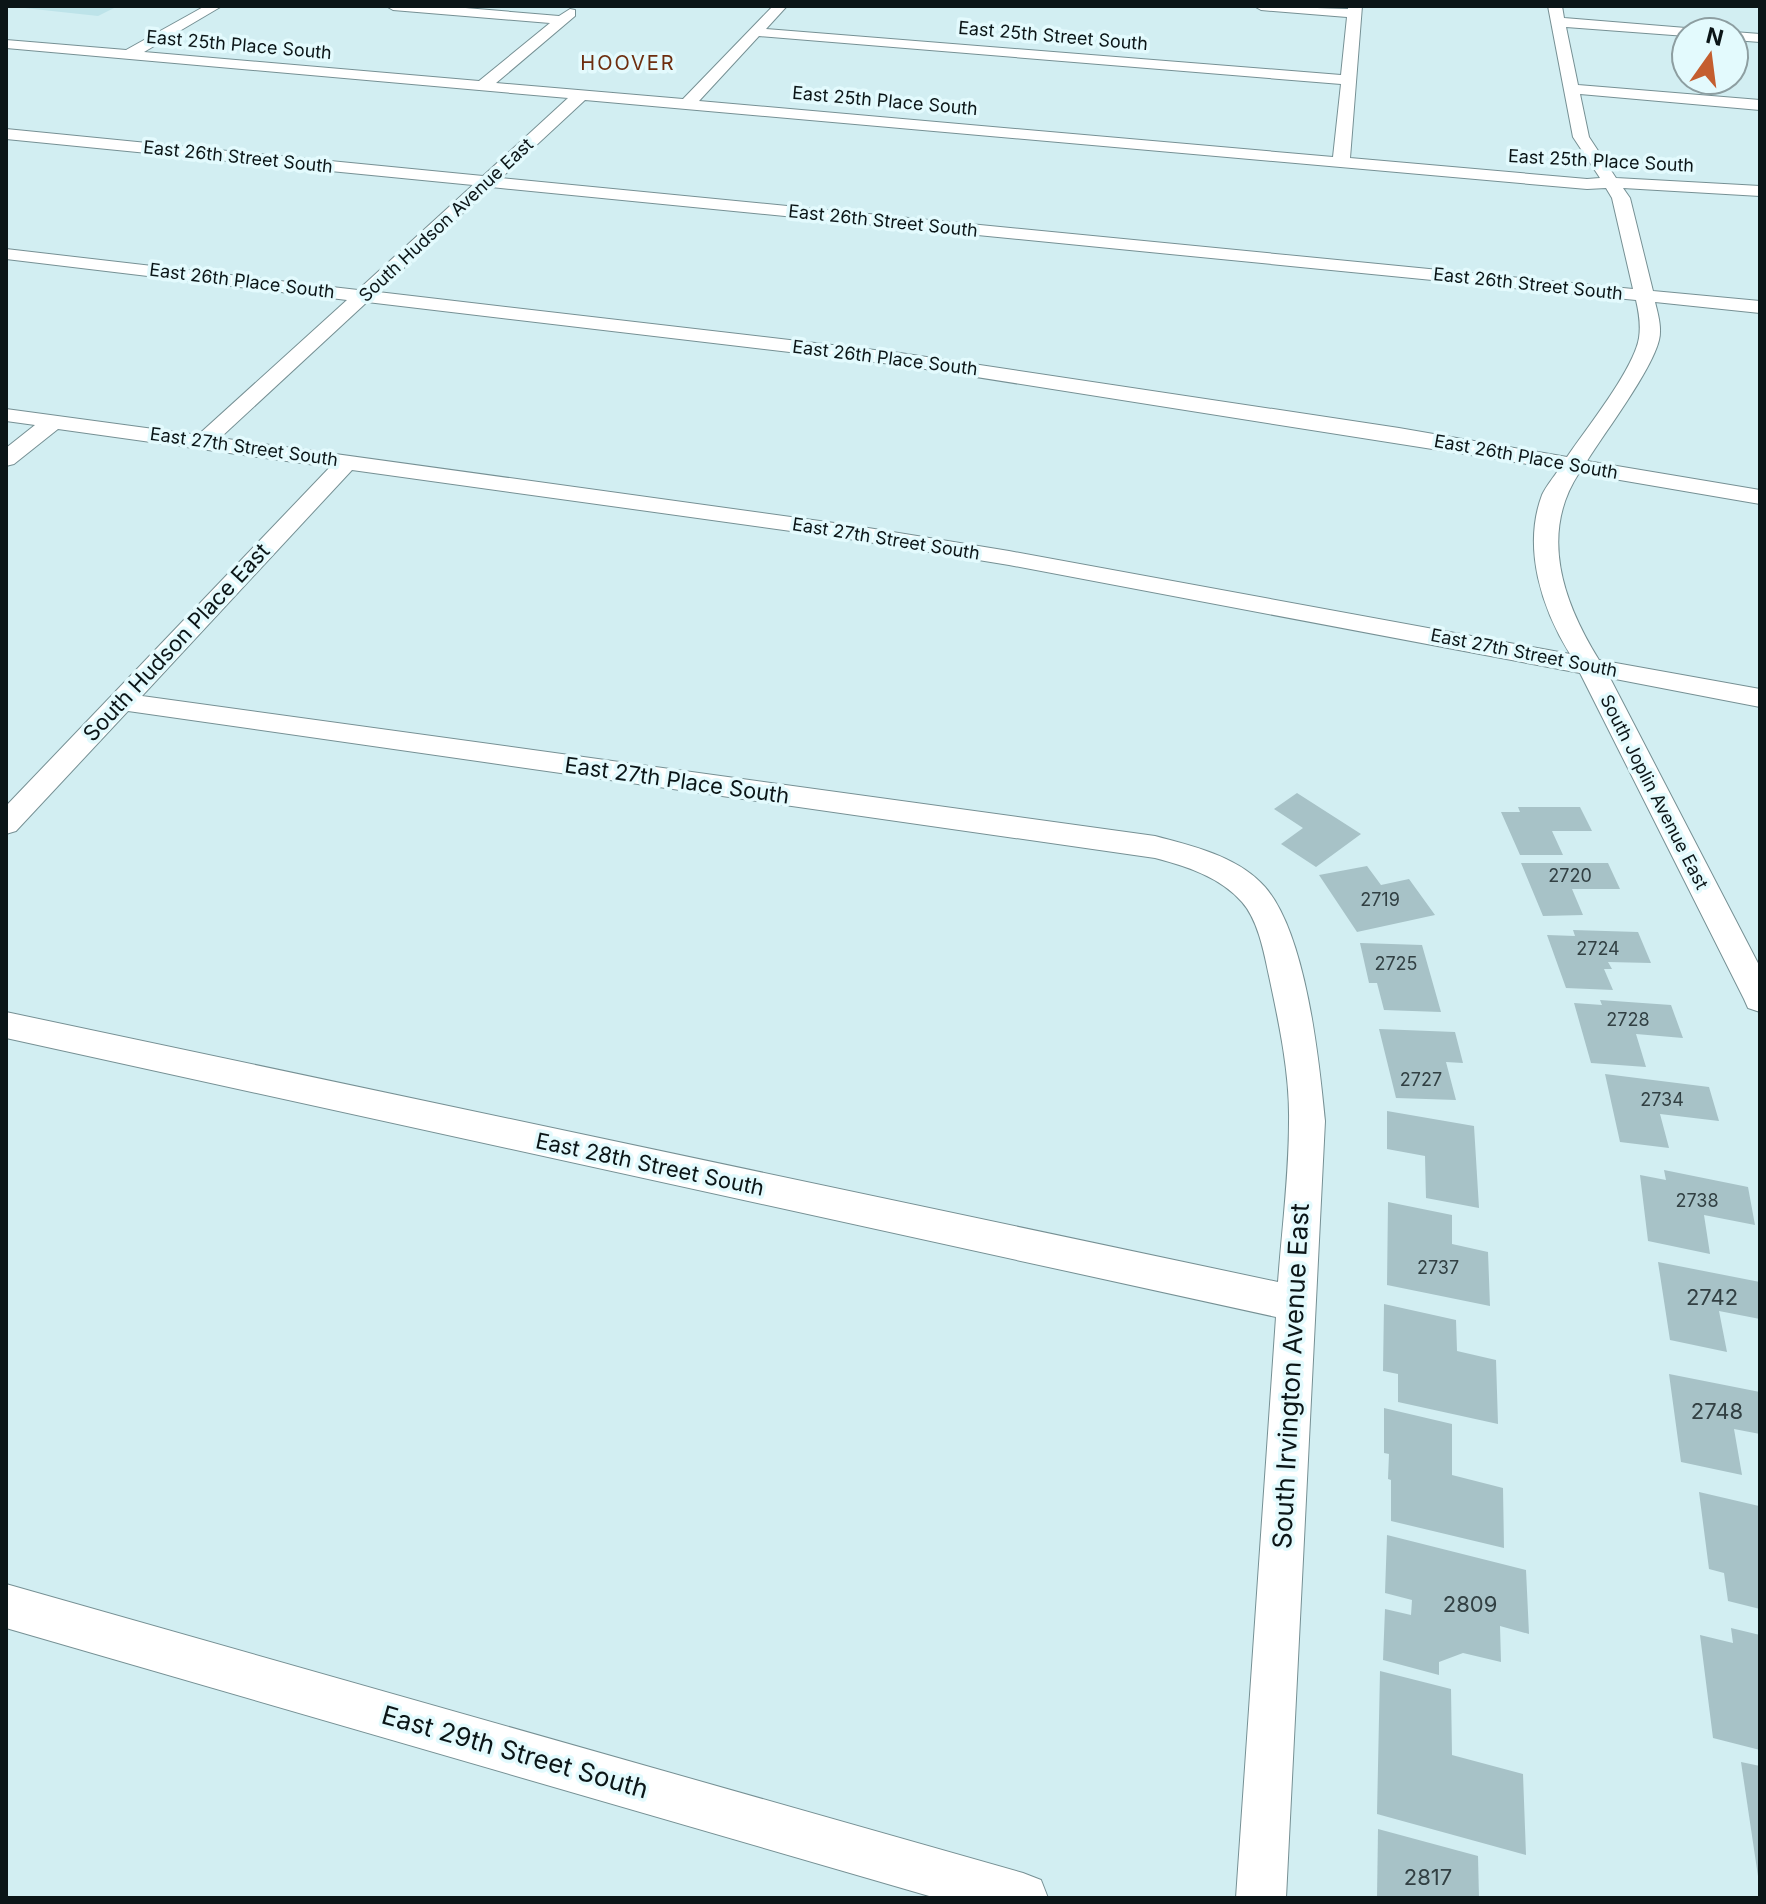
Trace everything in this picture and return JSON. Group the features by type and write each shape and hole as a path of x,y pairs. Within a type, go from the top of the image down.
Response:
{"street":[{"path":"128,55 215,6"},
{"path":"393,6 562,20"},
{"path":"484,85 579,6"},
{"path":"687,104 780,6"},
{"path":"1261,6 1354,9 1341,162"},
{"path":"1557,14 1670,30"},
{"name":"South Joplin Avenue East","path":"1557,14 1581,137 1621,198 1650,320 1649,341 1630,378 1554,494 1547,527 1547,558 1557,603 1569,632 1590,666 1760,999"},
{"name":"East 25th Street South","path":"755,32 1346,80"},
{"name":"East 25th Place South","path":"6,44 1587,184 1638,182 1760,191"},
{"path":"1573,89 1760,105"},
{"name":"South Hudson Avenue East","path":"203,442 582,94"},
{"name":"East 26th Street South","path":"6,134 1760,307"},
{"name":"East 26th Place South","path":"6,254 900,359 1399,435 1760,497"},
{"name":"East 27th Street South","path":"6,415 348,461 994,556 1760,698"},
{"path":"6,459 54,421"},
{"name":"South Hudson Place East","path":"6,824 348,461"},
{"name":"East 27th Place South","path":"120,701 1155,847 1210,864 1229,875"},
{"name":"South Irvington Avenue East","path":"1229,875 1255,896 1269,920 1301,1051 1307,1121 1261,1898"},
{"name":"East 28th Street South","path":"6,1025 1295,1303"},
{"name":"East 29th Street South","path":"6,1606 1023,1898"}],"shaded area":[{"path":"6,6 118,6 98,16"}],"building":[{"path":"1297,793 1361,834 1316,867 1281,844 1303,828 1274,809"},
{"path":"1518,807 1580,807 1592,831 1552,831 1563,855 1520,855 1501,812 1520,812"},
{"path":"1521,863 1608,863 1620,889 1572,889 1583,915 1543,916"},
{"path":"1367,866 1381,885 1409,879 1435,915 1357,932 1319,875"},
{"path":"1573,930 1638,932 1651,963 1608,962 1612,969 1604,969 1613,990 1566,988 1547,935 1575,936"},
{"path":"1360,943 1422,945 1441,1012 1384,1010 1377,983 1369,983"},
{"path":"1600,1000 1671,1005 1683,1038 1636,1034 1646,1067 1591,1063 1574,1003 1602,1005"},
{"path":"1379,1029 1455,1032 1463,1063 1446,1062 1456,1100 1396,1098"},
{"path":"1605,1074 1709,1087 1719,1121 1660,1114 1669,1148 1620,1142"},
{"path":"1387,1111 1474,1126 1479,1208 1426,1198 1425,1156 1387,1149"},
{"path":"1664,1170 1748,1187 1755,1225 1704,1215 1710,1254 1648,1241 1640,1175 1666,1180"},
{"path":"1388,1202 1452,1215 1452,1244 1488,1252 1490,1306 1387,1285"},
{"path":"1658,1262 1760,1282 1760,1319 1719,1311 1727,1352 1670,1340"},
{"path":"1384,1304 1456,1320 1457,1351 1496,1360 1498,1424 1398,1402 1398,1374 1383,1371"},
{"path":"1669,1374 1760,1392 1760,1434 1734,1429 1742,1475 1681,1462"},
{"path":"1384,1408 1452,1424 1452,1475 1503,1488 1504,1548 1391,1521 1389,1454 1384,1453"},
{"path":"1699,1492 1759,1506 1760,1609 1728,1601 1724,1573 1709,1569"},
{"path":"1387,1535 1526,1570 1529,1634 1500,1626 1501,1662 1463,1653 1439,1662 1439,1675 1383,1660 1385,1609 1411,1615 1412,1600 1385,1593"},
{"path":"1731,1628 1760,1635 1760,1750 1713,1738 1700,1635 1733,1643"},
{"path":"1380,1671 1451,1689 1452,1755 1523,1774 1526,1855 1377,1814"},
{"path":"1741,1762 1760,1766 1760,1876 1758,1876"},
{"path":"1378,1829 1478,1856 1479,1898 1377,1898"}],"district":[{"name":"HOOVER","path":"628,63"}]}
